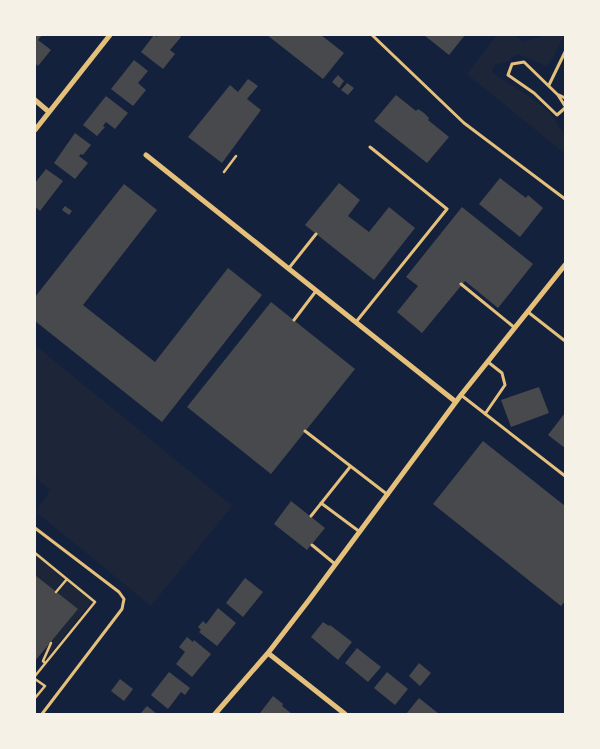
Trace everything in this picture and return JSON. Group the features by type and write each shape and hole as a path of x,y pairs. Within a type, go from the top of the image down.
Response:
{"street":[{"path":"35,130 110,35"},
{"path":"35,100 50,112"},
{"path":"146,155 456,402"},
{"path":"215,714 309,600 388,496 461,395 565,265"},
{"path":"268,652 345,714"}],"lane":[{"path":"372,35 464,124 565,199"},
{"path":"549,85 565,52"},
{"path":"558,94 565,107 557,115 534,93 508,75 512,64 524,62 558,94 565,98"},
{"path":"355,322 447,209 370,147"},
{"path":"288,269 316,234"},
{"path":"461,284 515,328"},
{"path":"294,320 316,291"},
{"path":"528,312 565,341"},
{"path":"486,414 506,385 502,373 488,362"},
{"path":"461,395 565,476"},
{"path":"305,432 388,496"},
{"path":"311,516 350,466"},
{"path":"322,503 360,532"},
{"path":"35,528 119,592 124,599 122,609 42,714"},
{"path":"312,545 335,564"}],"path":[{"path":"224,172 235,157 230,153"},
{"path":"35,553 95,602 35,678 45,686 35,697"},
{"path":"56,592 67,579"},
{"path":"46,663 43,661 51,643"}],"shaded area":[{"path":"497,35 515,35 525,43 523,41 541,37 542,35 564,35 547,66 517,54 507,62 495,64 492,72 536,101 549,112 565,134 565,154 467,74"},
{"path":"35,345 232,506 151,606 36,512 50,490 35,477"},
{"path":"35,555 64,578 54,591 35,575"},
{"path":"67,581 92,601 45,660 53,643 52,641 77,609 58,593"}],"building":[{"path":"35,35 42,35 38,40 51,50 38,66 35,63"},
{"path":"154,35 157,37 158,35 179,35 181,37 170,50 175,54 163,69 141,52"},
{"path":"267,35 321,35 344,53 323,79"},
{"path":"424,35 465,35 449,55"},
{"path":"134,60 148,71 138,83 146,90 133,106 111,89"},
{"path":"338,75 344,81 339,88 332,82"},
{"path":"248,79 258,86 247,99 261,110 222,163 188,137 230,85 238,92"},
{"path":"347,83 354,88 348,95 341,90"},
{"path":"396,95 416,111 418,109 424,113 429,118 428,120 449,137 427,163 374,121"},
{"path":"106,96 128,113 115,129 106,122 103,126 105,127 97,136 83,125"},
{"path":"75,133 91,145 83,155 79,156 88,163 75,179 54,163"},
{"path":"46,169 63,181 40,211 35,207 35,183"},
{"path":"500,178 526,198 528,195 543,208 520,237 479,204"},
{"path":"339,183 360,200 348,216 369,232 389,207 415,228 374,280 305,225"},
{"path":"124,184 157,210 83,305 155,362 228,268 262,295 162,422 35,321 35,297"},
{"path":"65,206 72,211 69,215 62,210"},
{"path":"462,207 533,264 498,308 465,281 422,333 397,312 418,286 406,277"},
{"path":"271,302 355,369 271,474 187,407"},
{"path":"539,387 549,413 511,427 501,400"},
{"path":"565,413 565,448 548,435"},
{"path":"483,441 565,506 565,601 561,606 433,504"},
{"path":"291,501 325,528 307,550 274,524"},
{"path":"35,575 78,609 35,661"},
{"path":"245,578 263,592 243,617 226,603"},
{"path":"218,608 236,623 217,646 199,632 201,630 198,627 203,621 206,624"},
{"path":"323,622 330,625 352,642 338,660 311,637"},
{"path":"187,637 193,642 194,640 211,654 192,677 176,664 185,652 179,647"},
{"path":"357,648 381,667 368,682 345,663"},
{"path":"419,663 431,673 420,686 409,676"},
{"path":"169,672 190,688 185,695 181,692 168,709 151,695"},
{"path":"387,672 408,689 395,705 374,688"},
{"path":"120,679 133,689 124,701 111,691"},
{"path":"273,696 283,704 282,706 292,714 260,713"},
{"path":"419,698 439,714 408,714"},
{"path":"147,706 157,714 140,714"}]}
